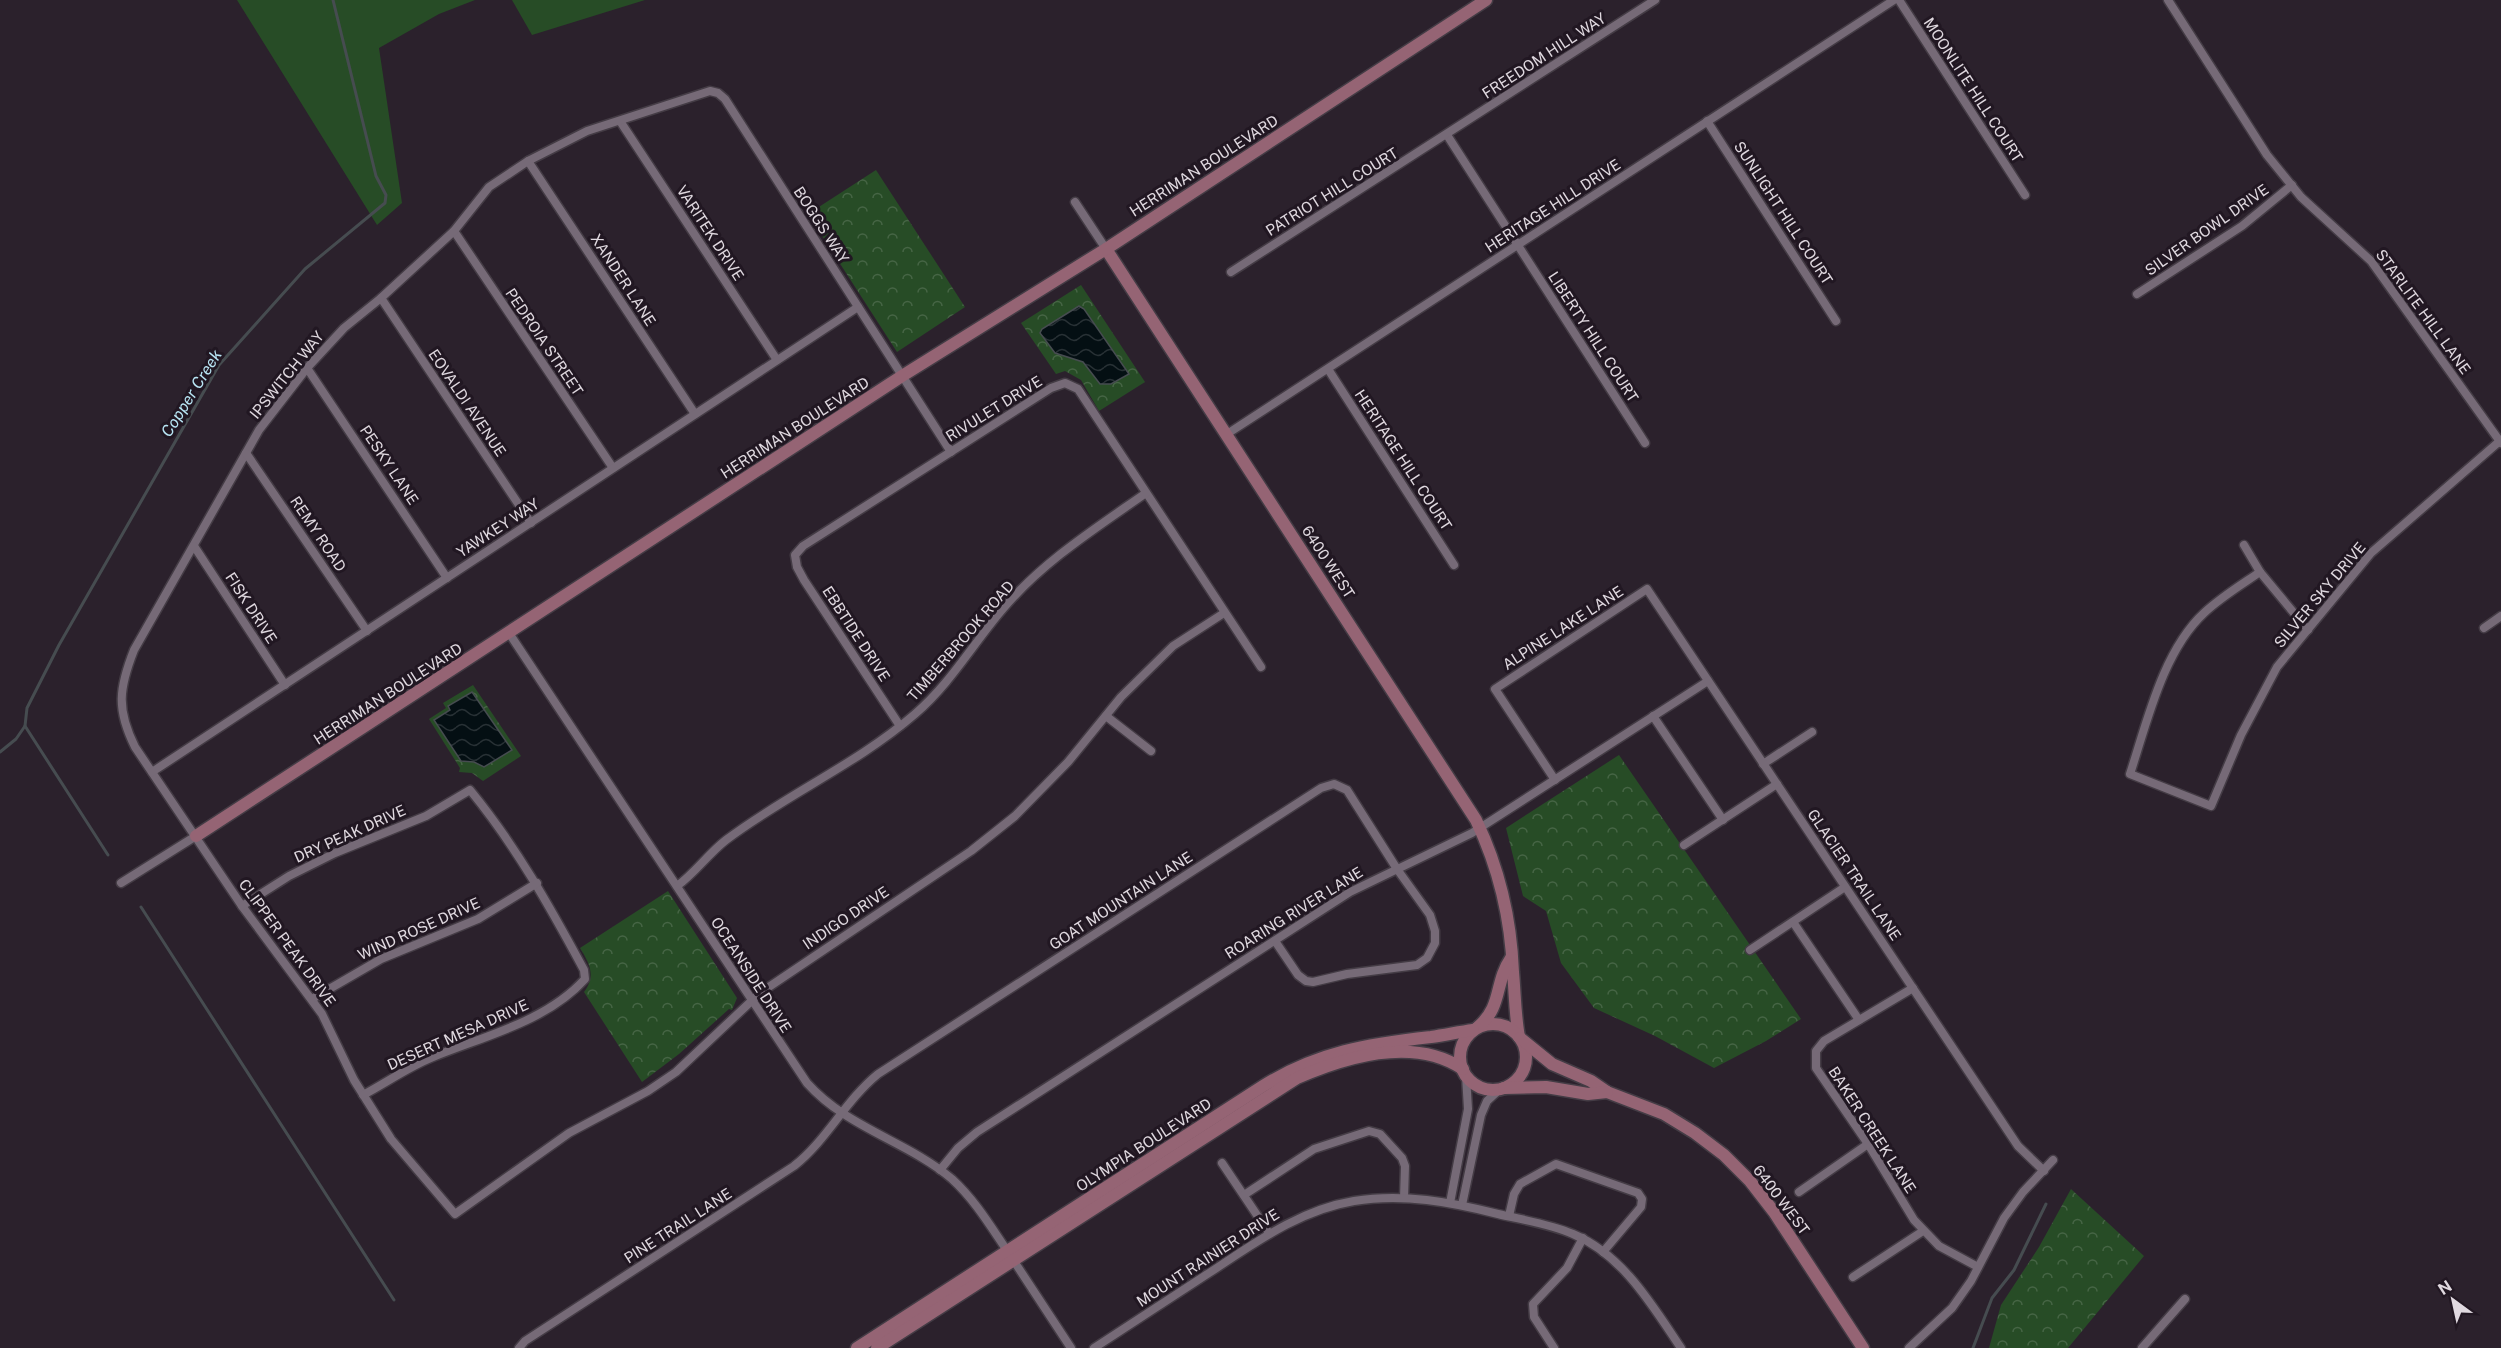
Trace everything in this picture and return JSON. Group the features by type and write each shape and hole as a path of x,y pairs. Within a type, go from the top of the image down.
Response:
{"street":[{"name":"HERRIMAN BOULEVARD","path":"121,883 902,376 1106,249 1486,0"},
{"name":"FREEDOM HILL WAY","path":"1447,135 1655,0"},
{"name":"HERITAGE HILL DRIVE","path":"1227,434 1894,0"},
{"name":"MOONLITE HILL COURT","path":"1899,0 2025,195"},
{"name":"STARLITE HILL LANE","path":"2168,0 2267,155 2292,185 2371,261 2500,441"},
{"name":"IPSWITCH WAY","path":"196,836 152,772 127,730 120,704 122,685 134,650 246,453 271,414 344,328 381,298 453,231 489,187 528,161 576,135 705,91 715,92"},
{"name":"BOGGS WAY","path":"715,92 725,99 951,452"},
{"name":"VARITEK DRIVE","path":"620,121 777,360"},
{"name":"SUNLIGHT HILL COURT","path":"1707,121 1836,321"},
{"name":"LIBERTY HILL COURT","path":"1447,135 1645,443"},
{"name":"PATRIOT HILL COURT","path":"1231,272 1447,135"},
{"name":"XANDER LANE","path":"528,161 695,414"},
{"name":"SILVER BOWL DRIVE","path":"2137,294 2242,226 2292,185"},
{"name":"6400 WEST","path":"1075,202 1464,798 1492,857 1503,897 1520,1037 1552,1064 1592,1081 1607,1092 1646,1106 1680,1123 1710,1143 1737,1167 1774,1212 1863,1348"},
{"name":"PEDROIA STREET","path":"453,231 613,468"},
{"name":"EOVALDI AVENUE","path":"381,298 531,523"},
{"name":"YAWKEY WAY","path":"152,772 858,307"},
{"name":"PESKY LANE","path":"308,368 447,578"},
{"name":"HERITAGE HILL COURT","path":"1328,369 1454,565"},
{"name":"RIVULET DRIVE","path":"795,555 803,546 1051,388 1065,383 1078,389 1261,667"},
{"name":"SILVER SKY DRIVE","path":"2260,572 2203,613 2186,634 2174,654 2154,701 2130,774 2211,806 2241,735 2277,667 2371,553 2500,441"},
{"name":"REMY ROAD","path":"246,453 367,631"},
{"name":"TIMBERBROOK ROAD","path":"677,886 725,841 872,747 900,726 938,692 1002,609 1042,569 1146,493"},
{"path":"2244,545 2260,572 2308,630"},
{"name":"FISK DRIVE","path":"194,546 285,685"},
{"name":"EBBTIDE DRIVE","path":"795,555 797,567 804,580 900,726"},
{"name":"GLACIER TRAIL LANE","path":"1647,589 2018,1146 2044,1170"},
{"name":"ALPINE LAKE LANE","path":"1555,780 1495,690 1647,589"},
{"name":"INDIGO DRIVE","path":"455,1214 569,1133 648,1091 676,1072 752,1000 889,904 971,851 1022,808 1068,762 1121,697 1173,646 1224,613"},
{"path":"2484,628 2501,616"},
{"name":"OCEANSIDE DRIVE","path":"509,633 807,1083 842,1114 940,1170 970,1197 1071,1348"},
{"name":"ROARING RIVER LANE","path":"940,1170 970,1137 1350,892 1480,829 1708,681"},
{"path":"1106,716 1151,751"},
{"path":"1653,717 1722,820"},
{"path":"1763,764 1812,732"},
{"path":"1684,845 1777,784"},
{"name":"GOAT MOUNTAIN LANE","path":"842,1114 860,1090 878,1074 1325,786 1338,785 1347,790 1397,869 1430,915 1434,925 1433,948 1422,962 1411,966 1309,982 1298,975 1275,940"},
{"name":"DESERT MESA DRIVE","path":"363,1095 431,1058 517,1025 540,1013 566,996 585,979 584,970 537,882 494,819 470,790"},
{"name":"DRY PEAK DRIVE","path":"242,906 289,876 335,853 426,816 470,790"},
{"name":"CLIPPER PEAK DRIVE","path":"196,836 242,906 322,1014 363,1095 391,1139 455,1214"},
{"name":"WIND ROSE DRIVE","path":"312,999 381,959 478,919 537,882"},
{"path":"1750,950 1845,887"},
{"path":"1793,922 1859,1020"},
{"name":"6400 WEST","path":"1475,1029 1490,1016 1495,1006 1502,977 1511,958"},
{"name":"BAKER CREEK LANE","path":"1913,988 1824,1041 1816,1051 1816,1068 1868,1144 1914,1220 1939,1246 1978,1267"},
{"path":"1490,1024 1503,1025 1520,1037 1525,1051 1525,1064 1519,1077 1487,1101 1456,1204 1468,1109 1460,1050 1466,1038 1475,1029 1490,1024"},
{"name":"OLYMPIA BOULEVARD","path":"877,1348 1263,1086 1293,1069 1328,1055 1361,1046 1475,1029"},
{"name":"OLYMPIA BOULEVARD","path":"857,1348 1280,1088 1311,1072 1356,1058 1401,1053 1436,1055 1464,1073"},
{"path":"1464,1073 1481,1088 1501,1089"},
{"name":"6400 WEST","path":"1501,1089 1546,1087 1588,1094 1607,1092"},
{"name":"PINE TRAIL LANE","path":"519,1348 525,1341 794,1166 822,1141 842,1114"},
{"path":"1244,1195 1314,1149 1369,1131 1380,1134 1402,1158 1405,1171 1404,1198"},
{"path":"1799,1192 1868,1144"},
{"path":"1909,1348 1952,1308 1978,1267 2004,1218 2053,1160"},
{"path":"1222,1163 1269,1233"},
{"path":"1509,1216 1514,1194 1520,1184 1556,1164 1635,1191 1642,1198 1641,1207 1603,1252"},
{"name":"MOUNT RAINIER DRIVE","path":"1094,1348 1269,1233 1299,1218 1334,1205 1373,1198 1404,1198 1456,1204 1557,1228 1582,1238 1603,1252 1639,1287 1681,1348"},
{"path":"1853,1277 1923,1230"},
{"path":"1554,1348 1534,1317 1533,1304 1567,1268 1582,1238"},
{"path":"2156,1348 2145,1345 2185,1299"}],"green space":[{"path":"237,0 475,0 439,14 379,48 402,203 377,225"},
{"path":"512,0 645,0 532,35"},
{"path":"876,170 965,307 897,352 808,214"},
{"path":"1081,285 1145,382 1099,411 1081,380 1065,371 1056,374 1021,323"},
{"path":"473,685 521,756 483,781 472,773 459,772 460,768 429,719 446,708 443,703"},
{"path":"1619,755 1801,1019 1766,1041 1714,1068 1655,1036 1594,1008 1561,963 1546,911 1523,896 1506,828"},
{"path":"668,891 737,998 732,1010 729,1009 679,1054 642,1082 584,992 591,975 587,959 580,948"},
{"path":"2071,1189 2144,1256 2068,1348 1989,1348 2001,1305 2039,1247"}],"water":[{"path":"1079,306 1084,309 1129,374 1111,384 1100,384 1083,362 1055,353 1040,333 1042,329"},
{"path":"472,692 512,750 484,767 474,762 461,761 434,720 450,710 448,706"}],"waterway":[{"name":"Copper Creek","path":"0,752 16,739 25,726 27,708 59,645 219,365 305,269 385,203 386,195 376,176 333,0"},
{"path":"25,726 108,855"},
{"path":"141,907 394,1300"},
{"path":"1973,1348 1992,1298 2014,1270 2046,1204"}]}
